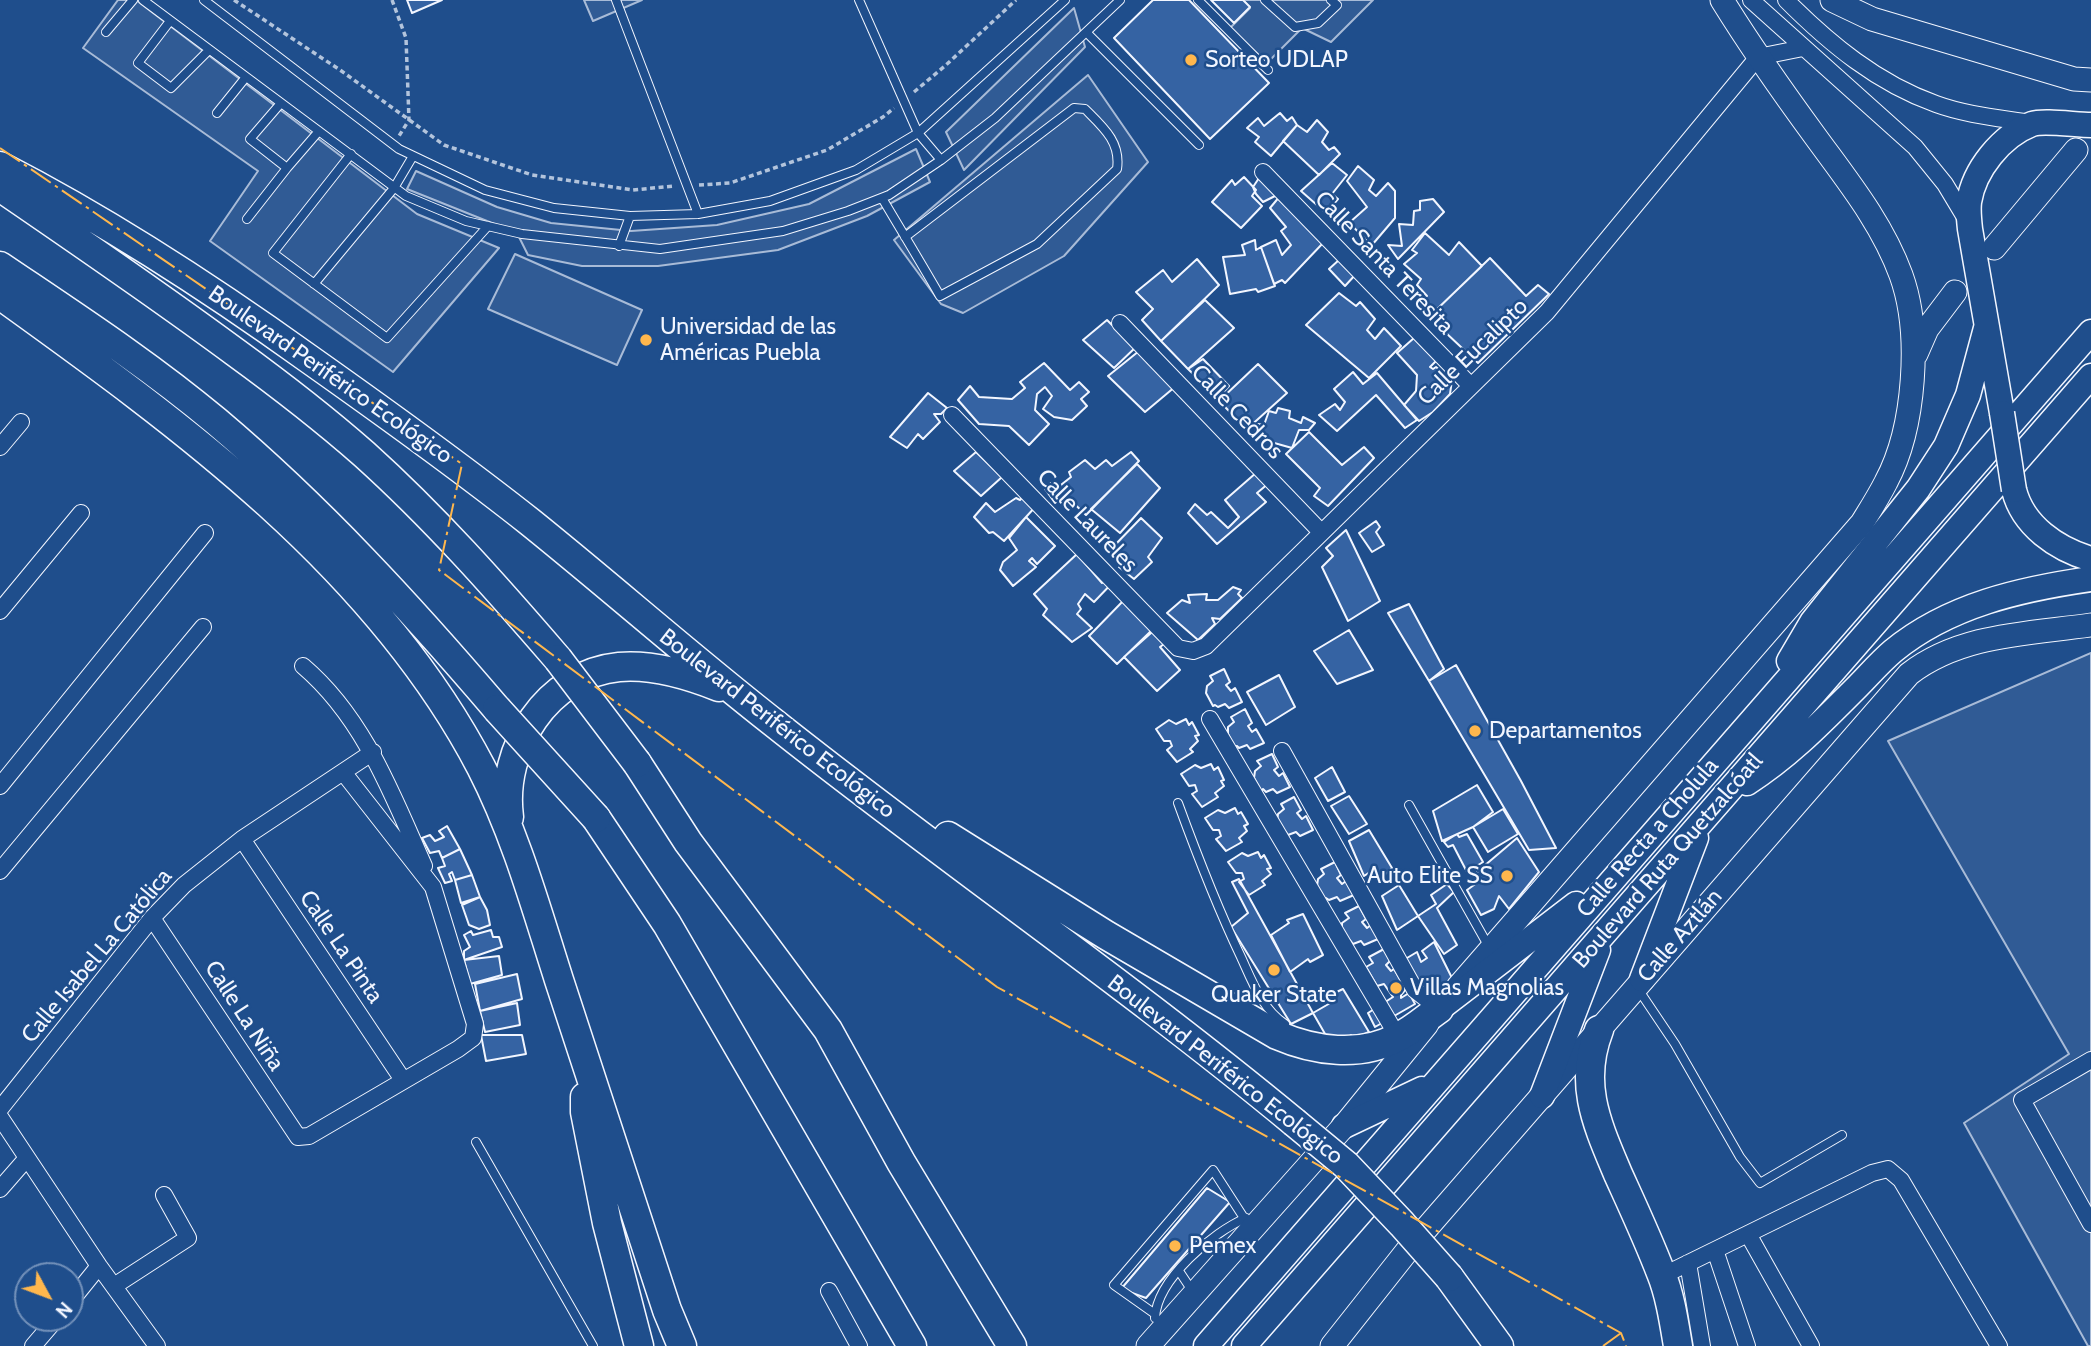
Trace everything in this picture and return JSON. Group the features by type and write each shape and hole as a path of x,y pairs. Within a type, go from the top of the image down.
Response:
{"highway":[{"name":"Boulevard Periférico Ecológico","path":"0,166 97,219 193,278 432,445 822,761 1220,1061 1346,1165 1448,1277 1499,1346"},
{"name":"Boulevard Periférico Ecológico","path":"0,187 189,318 284,388 363,453 426,513 558,659 637,763 688,842 828,1030 901,1162 1012,1346"},
{"path":"0,266 135,358 215,420 277,475 419,618 596,818 667,924 912,1346"},
{"path":"0,295 198,445 286,522 354,590 407,652 449,712 481,768 515,844"},
{"path":"682,1346 667,1310 515,844 508,812 509,779 517,747 524,732 543,706 570,684 603,670 638,668 696,679 738,695"},
{"path":"822,761 892,800 1106,935 1277,1035 1304,1040 1327,1049 1363,1048 1398,1037 1439,1009"},
{"path":"1600,1030 1591,1050 1590,1086 1595,1117 1662,1276 1684,1346"},
{"path":"584,1056 585,1112 594,1162 639,1346"}],"main road":[{"path":"1722,0 1758,57 1864,203 1886,240 1902,276 1912,315 1915,355"},
{"path":"1832,0 1872,19 2074,79 2091,80"},
{"path":"2091,125 2034,123 2004,143 1980,170 1969,205 1970,229 1986,328 2014,490 2021,511 2055,543 2091,559"},
{"path":"1994,248 2076,150"},
{"path":"1915,355 1927,329 1955,292"},
{"path":"1763,706 1812,622 1918,489 1946,446 1968,395 1986,328"},
{"name":"Calle Recta a Cholula","path":"1206,1346 2091,332"},
{"name":"Calle Recta a Cholula","path":"1153,1332 1194,1293 1251,1219 1344,1126 1439,1009 1861,523 1887,481 1901,444 1915,355"},
{"name":"Boulevard Ruta Quetzalcóatl","path":"1244,1346 2091,376"},
{"path":"1725,795 1787,756 1892,652 1932,625 1980,603 2091,579"},
{"name":"Calle Aztlán","path":"1339,1343 1412,1246 1909,674 1935,657 1971,643 2091,625"},
{"path":"1639,983 1702,821"},
{"path":"1439,1009 1618,872"},
{"path":"1542,1096 1605,933"},
{"path":"1344,1126 1433,1084"}],"street":[{"path":"1751,0 1915,147 1945,184 1970,229"},
{"path":"1786,0 1816,30 1854,61 1898,87 1937,105 2034,123"},
{"path":"1758,57 1803,48"},
{"name":"Calle Eucalipto","path":"1193,651 1206,646 1547,312 1758,57"},
{"name":"Calle Santa Teresita","path":"1263,172 1471,386"},
{"name":"Calle Cedros","path":"1120,323 1321,532"},
{"name":"Calle Laureles","path":"952,415 1178,648 1193,651"},
{"path":"0,447 21,422"},
{"path":"0,611 81,513"},
{"path":"0,786 205,533"},
{"path":"0,871 203,627"},
{"path":"303,666 326,686 373,752 433,887 475,1024 473,1038 403,1080"},
{"path":"1210,719 1398,1037"},
{"path":"1282,751 1415,990 1439,1009"},
{"name":"Calle Isabel La Católica","path":"0,1109 152,918 184,885 242,839 373,752"},
{"path":"343,772 433,887"},
{"name":"Calle La Pinta","path":"242,839 403,1080"},
{"name":"Calle La Niña","path":"152,918 298,1137 309,1136 403,1080"},
{"path":"2091,1060 2022,1100 2091,1224"},
{"path":"0,1117 99,1266 157,1346"},
{"path":"0,1189 27,1158"},
{"path":"1662,1276 1872,1173 1888,1169 1901,1180 1999,1346"},
{"path":"114,1286 188,1238 164,1195"},
{"path":"1748,1234 1811,1346"},
{"path":"1715,1250 1746,1346"},
{"path":"1684,1346 1688,1263"},
{"path":"84,1285 99,1266"},
{"path":"829,1290 859,1346"},
{"path":"33,1346 45,1332"}],"lane":[{"path":"106,32 133,0"},
{"path":"143,0 406,196 466,221 522,234 660,249 783,231 848,212 882,198 941,160 995,118 1120,0"},
{"path":"204,0 393,145 413,156 485,190 554,208 630,216 698,214 770,201 856,170 918,133 1065,0"},
{"path":"616,0 685,186 698,214"},
{"path":"859,0 918,133 941,160"},
{"path":"1198,0 1268,70"},
{"path":"1265,0 1295,27 1318,23 1337,5 1331,0"},
{"path":"170,20 138,63 171,88 209,50"},
{"path":"1086,32 1199,145"},
{"path":"217,113 246,77"},
{"path":"281,103 250,139 287,167"},
{"path":"882,198 905,237 940,296 1037,244 1117,169 1119,154 1108,132 1085,109 1074,108 905,237"},
{"path":"247,219 319,131"},
{"path":"351,155 273,253 387,338 488,226"},
{"path":"314,284 394,188 413,156"},
{"path":"619,246 630,216"},
{"path":"1178,803 1214,901 1262,1000 1277,1019 1289,1027"},
{"path":"1409,805 1490,950"},
{"path":"1639,983 1740,1157 1760,1183 1842,1135"},
{"path":"476,1142 593,1346"},
{"path":"1213,1170 1251,1219 1197,1250 1165,1289 1153,1332 1114,1286 1213,1170"},
{"path":"1179,1271 1194,1293"}],"path":[{"path":"234,0 340,70 444,145 532,176 633,190 730,183 827,150 883,117 946,65 1016,0"},
{"path":"392,0 406,38 409,120 393,145"}],"shaded area":[{"path":"118,0 136,0 417,214 499,248 393,372 210,241 258,171 83,48"},
{"path":"584,0 642,0 593,21"},
{"path":"1243,0 1373,0 1331,42 1302,28 1267,63 1230,28 1250,8"},
{"path":"1074,8 1085,47 964,170 946,132"},
{"path":"1088,75 1148,162 1064,256 963,313 941,304 894,240"},
{"path":"916,149 930,182 867,216 778,250 658,266 582,266 528,255 517,233 407,189 416,171 497,207 551,223 631,231 717,225 809,204"},
{"path":"515,254 642,310 617,365 488,309"},
{"path":"2091,653 2091,1346 2088,1346 1964,1123 2069,1054 1888,741"}],"building":[{"path":"407,0 442,0 412,13"},
{"name":"Sorteo UDLAP","path":"1153,0 1189,0 1269,83 1210,139 1114,38"},
{"path":"1211,0 1243,0 1250,7 1234,23"},
{"path":"1280,113 1287,121 1292,117 1297,125 1271,156 1255,142 1259,137 1247,128 1258,118 1264,126"},
{"path":"1317,120 1328,132 1322,142 1329,150 1334,147 1340,154 1319,175 1283,141 1297,125 1307,132"},
{"path":"1332,163 1347,175 1332,194 1338,199 1326,213 1301,191"},
{"path":"1358,166 1374,180 1369,190 1376,196 1388,183 1395,191 1395,218 1372,245 1349,223 1367,207 1347,181"},
{"path":"1263,172 1283,192 1263,202 1253,187"},
{"path":"1244,177 1256,190 1252,196 1262,206 1241,228 1212,202 1232,180 1235,185"},
{"path":"1280,196 1324,242 1285,283 1282,280 1274,284 1261,247 1276,240 1282,255 1291,245 1281,231 1286,227 1270,208"},
{"path":"1433,199 1444,212 1398,259 1388,245 1402,246 1399,224 1413,225 1414,211 1420,210 1420,201"},
{"path":"1425,233 1449,255 1459,242 1482,266 1435,311 1422,299 1427,296 1417,285 1421,279 1404,264 1417,253 1412,250"},
{"path":"1255,240 1256,250 1261,247 1275,286 1258,292 1256,289 1230,294 1223,257 1245,255 1242,245"},
{"path":"1490,258 1526,296 1538,285 1549,294 1478,363 1429,317"},
{"path":"1197,259 1219,285 1161,341 1142,320 1153,309 1136,292 1163,270 1172,282"},
{"path":"1340,259 1356,274 1345,286 1329,269"},
{"path":"1339,293 1356,306 1360,302 1375,319 1367,330 1375,339 1384,328 1401,346 1369,378 1306,325"},
{"path":"1205,300 1234,328 1188,369 1161,341"},
{"path":"1107,320 1112,325 1114,322 1137,346 1114,368 1083,340"},
{"path":"1414,338 1436,361 1430,367 1436,367 1452,380 1450,394 1433,412 1419,421 1404,405 1416,391 1417,375 1397,353"},
{"path":"1139,351 1176,386 1145,412 1108,376"},
{"path":"1203,359 1229,386 1218,398 1188,369"},
{"path":"1044,363 1070,390 1079,382 1089,392 1081,399 1087,406 1072,420 1054,417 1043,409 1052,396 1045,387 1037,394 1035,410 1049,424 1029,445 1009,426 979,424 958,400 970,386 979,397 1012,399 1025,388 1020,382"},
{"path":"1258,364 1287,393 1247,429 1219,401"},
{"path":"1353,372 1363,384 1377,373 1417,420 1405,428 1376,395 1337,431 1319,415 1335,404 1340,410 1345,402 1334,389"},
{"path":"928,393 947,408 941,414 934,414 940,422 923,439 918,434 907,448 890,437"},
{"path":"1278,408 1290,411 1289,418 1301,423 1303,417 1315,423 1309,430 1299,430 1292,448 1253,437 1258,424 1264,425 1269,411 1276,413"},
{"path":"1309,432 1342,465 1364,447 1374,458 1328,506 1314,496 1320,488 1286,454"},
{"path":"976,452 1002,477 981,496 954,471"},
{"path":"1131,452 1139,461 1086,515 1065,495 1055,503 1045,489 1051,483 1057,488 1071,477 1069,472 1085,460 1095,469 1106,460 1112,466"},
{"path":"1137,464 1160,488 1120,533 1091,509"},
{"path":"1257,472 1269,483 1257,493 1266,502 1217,544 1188,513 1195,504 1207,515 1211,512 1228,528 1239,517 1225,500"},
{"path":"1025,494 1037,505 1004,541 993,532 989,533 974,517 986,503 995,512 1016,498 1020,500"},
{"path":"1026,517 1055,546 1037,564 1032,558 1029,561 1036,567 1013,586 1000,570 1003,562 1017,550 1009,538"},
{"path":"1141,518 1162,538 1148,557 1152,562 1134,579 1119,567 1124,562 1112,548"},
{"path":"1376,521 1380,527 1376,532 1384,545 1372,552 1359,533"},
{"path":"1346,530 1380,601 1348,621 1322,567 1333,556 1326,548"},
{"path":"1077,554 1102,583 1112,573 1117,578 1094,602 1085,594 1078,604 1081,609 1077,614 1092,628 1072,642 1043,615 1047,609 1034,594"},
{"path":"1233,587 1241,590 1238,594 1242,598 1220,619 1212,618 1215,624 1198,640 1167,613 1182,600 1190,603 1188,595 1207,594 1206,600 1218,600"},
{"path":"1125,599 1152,630 1117,664 1089,636"},
{"path":"1409,604 1444,669 1429,681 1388,613"},
{"path":"1160,625 1172,638 1160,647 1180,670 1157,691 1124,657"},
{"path":"1349,630 1373,670 1337,684 1314,651"},
{"name":"Departamentos","path":"1456,665 1556,848 1529,850 1429,681"},
{"path":"1224,669 1230,682 1226,685 1231,691 1235,688 1242,702 1229,708 1225,704 1213,706 1206,693 1207,686 1213,681 1210,676"},
{"path":"1279,675 1295,707 1266,725 1247,692"},
{"path":"1245,709 1252,723 1248,726 1252,732 1256,729 1264,743 1250,749 1247,745 1234,747 1228,734 1228,727 1234,722 1231,717"},
{"path":"1186,719 1189,725 1192,722 1199,735 1195,736 1198,741 1190,749 1193,752 1177,762 1167,750 1172,746 1170,741 1164,741 1156,729 1169,720 1176,724"},
{"path":"1272,754 1278,767 1274,770 1279,776 1283,773 1290,787 1277,793 1273,789 1261,791 1254,778 1255,771 1261,766 1257,761"},
{"path":"1211,764 1214,770 1218,767 1224,786 1215,793 1218,797 1202,807 1192,794 1197,791 1195,785 1189,786 1181,774 1195,765 1201,768"},
{"path":"1332,767 1345,792 1328,801 1315,778"},
{"name":"Departamentos","path":"1477,785 1493,812 1473,827 1442,841 1433,811"},
{"path":"1349,796 1367,824 1349,834 1331,806"},
{"path":"1294,797 1301,810 1297,813 1302,819 1306,816 1313,830 1300,836 1296,832 1288,835 1277,822 1278,814 1284,809 1281,804"},
{"path":"1235,808 1238,814 1241,812 1248,824 1244,826 1247,831 1239,838 1242,842 1226,851 1216,839 1221,836 1219,830 1213,830 1205,818 1218,810 1225,813"},
{"path":"1503,809 1518,834 1488,852 1473,827"},
{"path":"447,826 460,849 442,858 439,851 430,853 422,838 430,835 435,841 444,837 439,831"},
{"path":"1369,830 1392,868 1379,880 1373,870 1364,876 1349,841"},
{"path":"1457,834 1459,837 1467,834 1483,862 1467,872 1453,845 1448,847 1444,842"},
{"name":"Auto Elite SS","path":"1517,838 1539,872 1509,909 1499,896 1494,909 1481,915 1467,890 1481,880 1477,872"},
{"path":"460,849 472,875 455,880 452,872 449,874 452,881 445,883 438,868 445,866 442,858"},
{"path":"1258,852 1261,858 1264,855 1271,874 1262,881 1265,885 1249,895 1239,882 1244,879 1242,873 1236,873 1228,862 1242,853 1248,856"},
{"path":"1335,862 1341,875 1337,878 1342,884 1346,881 1354,895 1340,901 1337,897 1324,899 1317,886 1318,879 1324,874 1321,869"},
{"path":"472,875 480,897 461,903 455,880"},
{"name":"Quaker State","path":"1239,879 1313,1013 1291,1024 1231,927 1248,913 1232,882"},
{"path":"1447,884 1454,892 1437,908 1457,945 1444,954 1418,916 1436,904 1431,895"},
{"path":"1399,885 1418,916 1397,930 1382,896"},
{"path":"480,897 487,910 490,925 479,929 469,925 462,905"},
{"name":"Villas Magnolias","path":"1359,906 1366,919 1362,922 1367,928 1371,925 1378,939 1364,945 1361,941 1353,944 1342,931 1342,923 1349,918 1345,913"},
{"path":"1303,914 1323,955 1310,962 1308,959 1290,972 1271,935 1289,923 1287,920"},
{"path":"491,930 493,937 499,937 502,947 464,960 464,951 470,947 464,935 471,931 473,935"},
{"path":"1434,942 1452,978 1426,999 1402,961 1417,952 1421,962 1427,958 1422,951"},
{"name":"Villas Magnolias","path":"1384,949 1390,961 1386,965 1391,971 1394,969 1406,989 1401,998 1409,993 1415,1004 1375,1027 1368,1013 1393,997 1384,984 1377,986 1366,967 1373,963 1369,957"},
{"path":"499,956 502,975 470,984 464,960"},
{"path":"517,974 522,999 480,1011 475,984"},
{"name":"Villas Magnolias","path":"1343,989 1369,1032 1353,1039 1351,1035 1332,1046 1313,1013 1332,1002 1328,996"},
{"path":"517,1003 520,1025 485,1032 480,1011"},
{"path":"481,1035 522,1035 526,1054 486,1061"},
{"name":"Pemex","path":"1207,1188 1230,1202 1146,1298 1121,1289"}],"power":[{"path":"0,148 462,464 439,570 997,987 1621,1333 1626,1346"},
{"path":"1603,1346 1621,1333"}],"place":[{"name":"Sorteo UDLAP","path":"1191,60"},
{"name":"Universidad de las Américas Puebla","path":"646,340"},
{"name":"Departamentos","path":"1475,731"},
{"name":"Auto Elite SS","path":"1507,876"},
{"name":"Quaker State","path":"1274,970"},
{"name":"Villas Magnolias","path":"1396,988"},
{"name":"Pemex","path":"1175,1246"}]}
